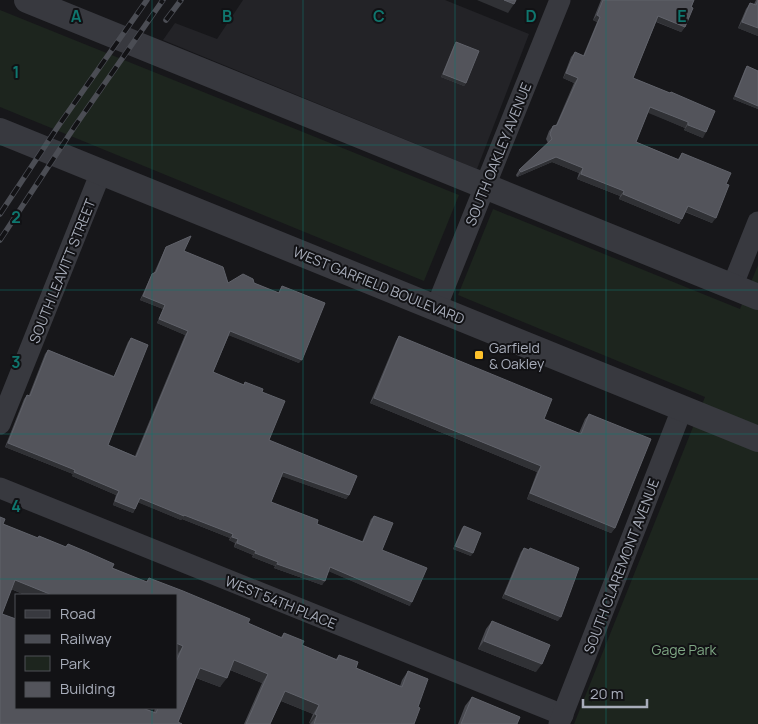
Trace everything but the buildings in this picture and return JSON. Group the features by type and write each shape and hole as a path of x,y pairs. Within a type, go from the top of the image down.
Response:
{"street":[{"path":"28,0 758,297"},
{"name":"SOUTH OAKLEY AVENUE","path":"436,308 560,0"},
{"name":"WEST GARFIELD BOULEVARD","path":"0,131 758,439"},
{"name":"SOUTH LEAVITT STREET","path":"0,424 101,172"},
{"path":"732,287 758,222"},
{"name":"SOUTH CLAREMONT AVENUE","path":"561,720 682,409"},
{"name":"WEST 54TH PLACE","path":"0,488 561,720"}],"shaded area":[{"path":"243,0 445,0 529,34 477,169 163,40 175,23 217,39"}],"green space":[{"path":"0,10 459,195 424,281 0,107"},
{"name":"Gage Park","path":"493,209 740,309 758,265 758,724 574,724 705,397 458,295"}],"railway":[{"path":"0,214 59,125 147,0"},
{"path":"0,240 75,126 163,0"},
{"path":"166,20 181,0"}],"place":[{"name":"Garfield & Oakley","path":"479,355"}]}
